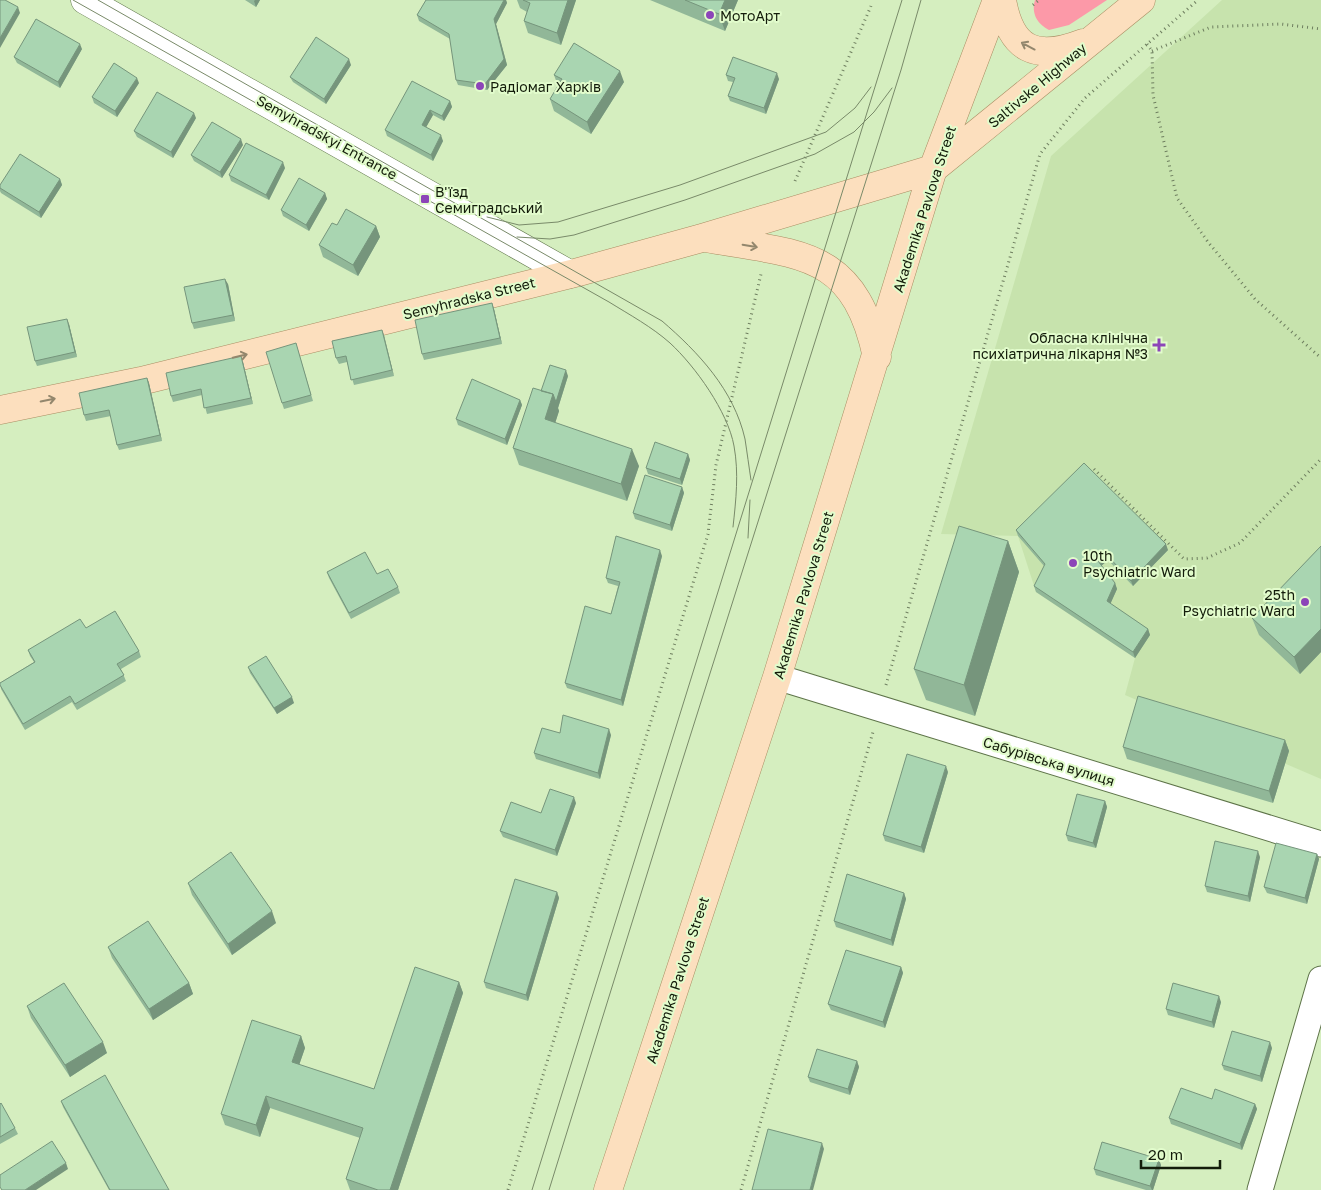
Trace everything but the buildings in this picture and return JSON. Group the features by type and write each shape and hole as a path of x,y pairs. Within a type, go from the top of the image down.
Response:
{"main road":[{"name":"Semyhradskyi Entrance","path":"85,0 570,274"},
{"name":"Akademika Pavlova Street","path":"608,1190 777,677 877,357 933,169 997,0"},
{"path":"1002,0 1010,31 1030,49 1042,52 1056,51 1091,40"},
{"name":"Saltivske Highway","path":"933,169 1141,0"},
{"name":"Semyhradska Street","path":"0,410 141,381 570,274 702,238 933,169"},
{"path":"702,238 793,254 826,267 848,286 859,301 872,333 877,357"}],"street":[{"name":"Сабурівська вулиця","path":"777,677 1321,844"},
{"path":"1260,1190 1321,979"}],"path":[{"path":"1034,5 1039,0"},
{"path":"741,1190 1040,154 1085,98 1198,0"},
{"path":"1152,51 1211,27 1281,24 1321,29"},
{"path":"1147,44 1152,51 1153,95 1177,198 1208,242 1255,299 1321,358"},
{"path":"1094,470 1184,559 1207,558 1240,543 1321,459"},
{"path":"508,1190 708,534 716,466"}],"shaded area":[{"path":"1035,0 1107,0 1069,25 1049,30 1041,25 1036,18"},
{"name":"Обласна клінічна психіатрична лікарня №3","path":"1222,0 1321,0 1321,779 1125,695 1135,658 1036,592 1018,536 941,534 1051,156"}],"tram line":[{"path":"73,0 609,302 663,337 680,353 700,377 718,405 731,433 736,456 737,476 733,527"},
{"path":"98,0 662,321 689,346 713,373 732,404 740,421 745,439 751,480"},
{"path":"532,1190 902,0"},
{"path":"549,1190 675,784 901,70 921,0"},
{"path":"487,217 519,225 558,222 680,185 826,132 855,108 871,87"},
{"path":"517,237 550,239 574,235 685,200 815,154 854,132 874,112 892,88"},
{"path":"748,538 750,500"}],"place":[{"name":"МотоАрт","path":"710,15"},
{"name":"Радіомаг Харків","path":"480,86"},
{"name":"В'їзд Семиградський","path":"425,199"},
{"name":"Обласна клінічна психіатрична лікарня №3","path":"1159,345"},
{"name":"10th Psychiatric Ward","path":"1073,563"},
{"name":"25th Psychiatric Ward","path":"1305,602"}]}
